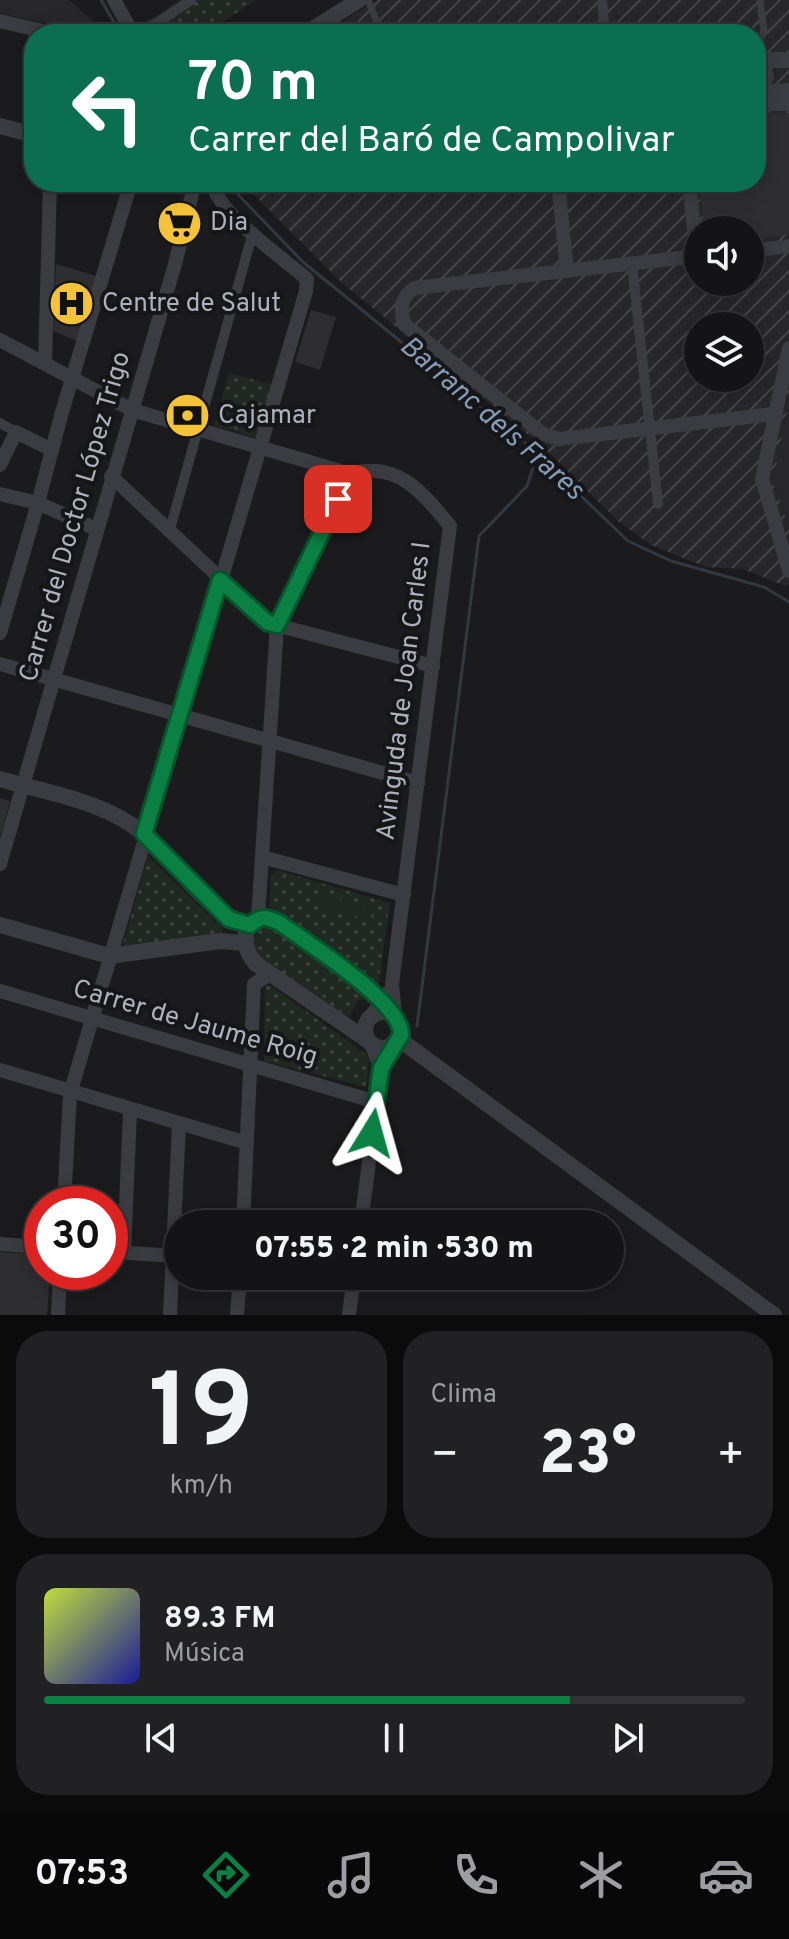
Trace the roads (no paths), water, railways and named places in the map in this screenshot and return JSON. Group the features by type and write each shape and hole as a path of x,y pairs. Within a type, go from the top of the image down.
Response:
{"street":[{"path":"114,0 127,24"},
{"path":"156,24 191,0"},
{"path":"321,24 359,0"},
{"path":"602,0 604,24"},
{"path":"0,21 24,27"},
{"path":"766,94 789,91"},
{"path":"766,97 789,104"},
{"path":"0,126 24,132"},
{"path":"45,364 50,192"},
{"path":"0,633 71,379 128,192"},
{"name":"Carrer del Doctor López Trigo","path":"0,864 192,192"},
{"path":"65,1186 70,1094 144,834 261,446 307,279 253,232 215,192"},
{"path":"559,192 567,271"},
{"path":"690,192 693,216"},
{"path":"191,198 217,197"},
{"path":"169,533 253,232"},
{"path":"764,249 789,246"},
{"path":"684,258 414,288 404,296 401,310 404,324 543,434 559,439 774,414"},
{"path":"632,264 658,504"},
{"name":"Avinguda de Joan Carles I","path":"0,340 132,410 351,474 367,469 407,480 420,489 450,526 389,1010"},
{"path":"789,348 762,479 789,571"},
{"path":"0,423 52,450"},
{"path":"0,465 16,432"},
{"path":"351,474 277,625 262,857 254,921 244,943 245,952 270,974 369,1042 395,1043 774,1315"},
{"path":"111,476 268,623 433,666"},
{"path":"0,494 38,503 96,529"},
{"path":"0,664 418,783"},
{"path":"0,779 113,812 144,834 229,919 254,921 267,917 280,923 389,1010 402,1029 381,1068 363,1210"},
{"path":"262,857 404,895"},
{"path":"0,925 109,956 220,941 244,943"},
{"path":"244,1210 254,984 270,974"},
{"name":"Avinguda de Joan Carles I","path":"389,1010 392,984"},
{"name":"Carrer de Jaume Roig","path":"0,991 376,1102"},
{"path":"381,1068 369,1042 366,1025 371,1017 389,1010"},
{"path":"0,1070 70,1094 247,1143"},
{"path":"123,1186 130,1111"},
{"path":"177,1210 179,1124"},
{"path":"0,1244 24,1246"},
{"path":"128,1253 164,1255"},
{"path":"58,1315 59,1290"},
{"path":"170,1315 173,1290"},
{"path":"237,1315 239,1290"},
{"path":"349,1315 352,1290"}],"lane":[{"path":"368,0 378,24"},
{"path":"760,0 763,24"}],"waterway":[{"name":"Barranc dels Frares","path":"101,0 115,24"},
{"name":"Barranc dels Frares","path":"236,192 303,262 529,446 628,541 671,561 764,587 789,602"},
{"path":"417,1026 479,536 527,486 537,455"}],"place":[{"name":"Dia","path":"179,223"},
{"name":"Centre de Salut","path":"71,304"},
{"name":"Cajamar","path":"187,416"}]}
